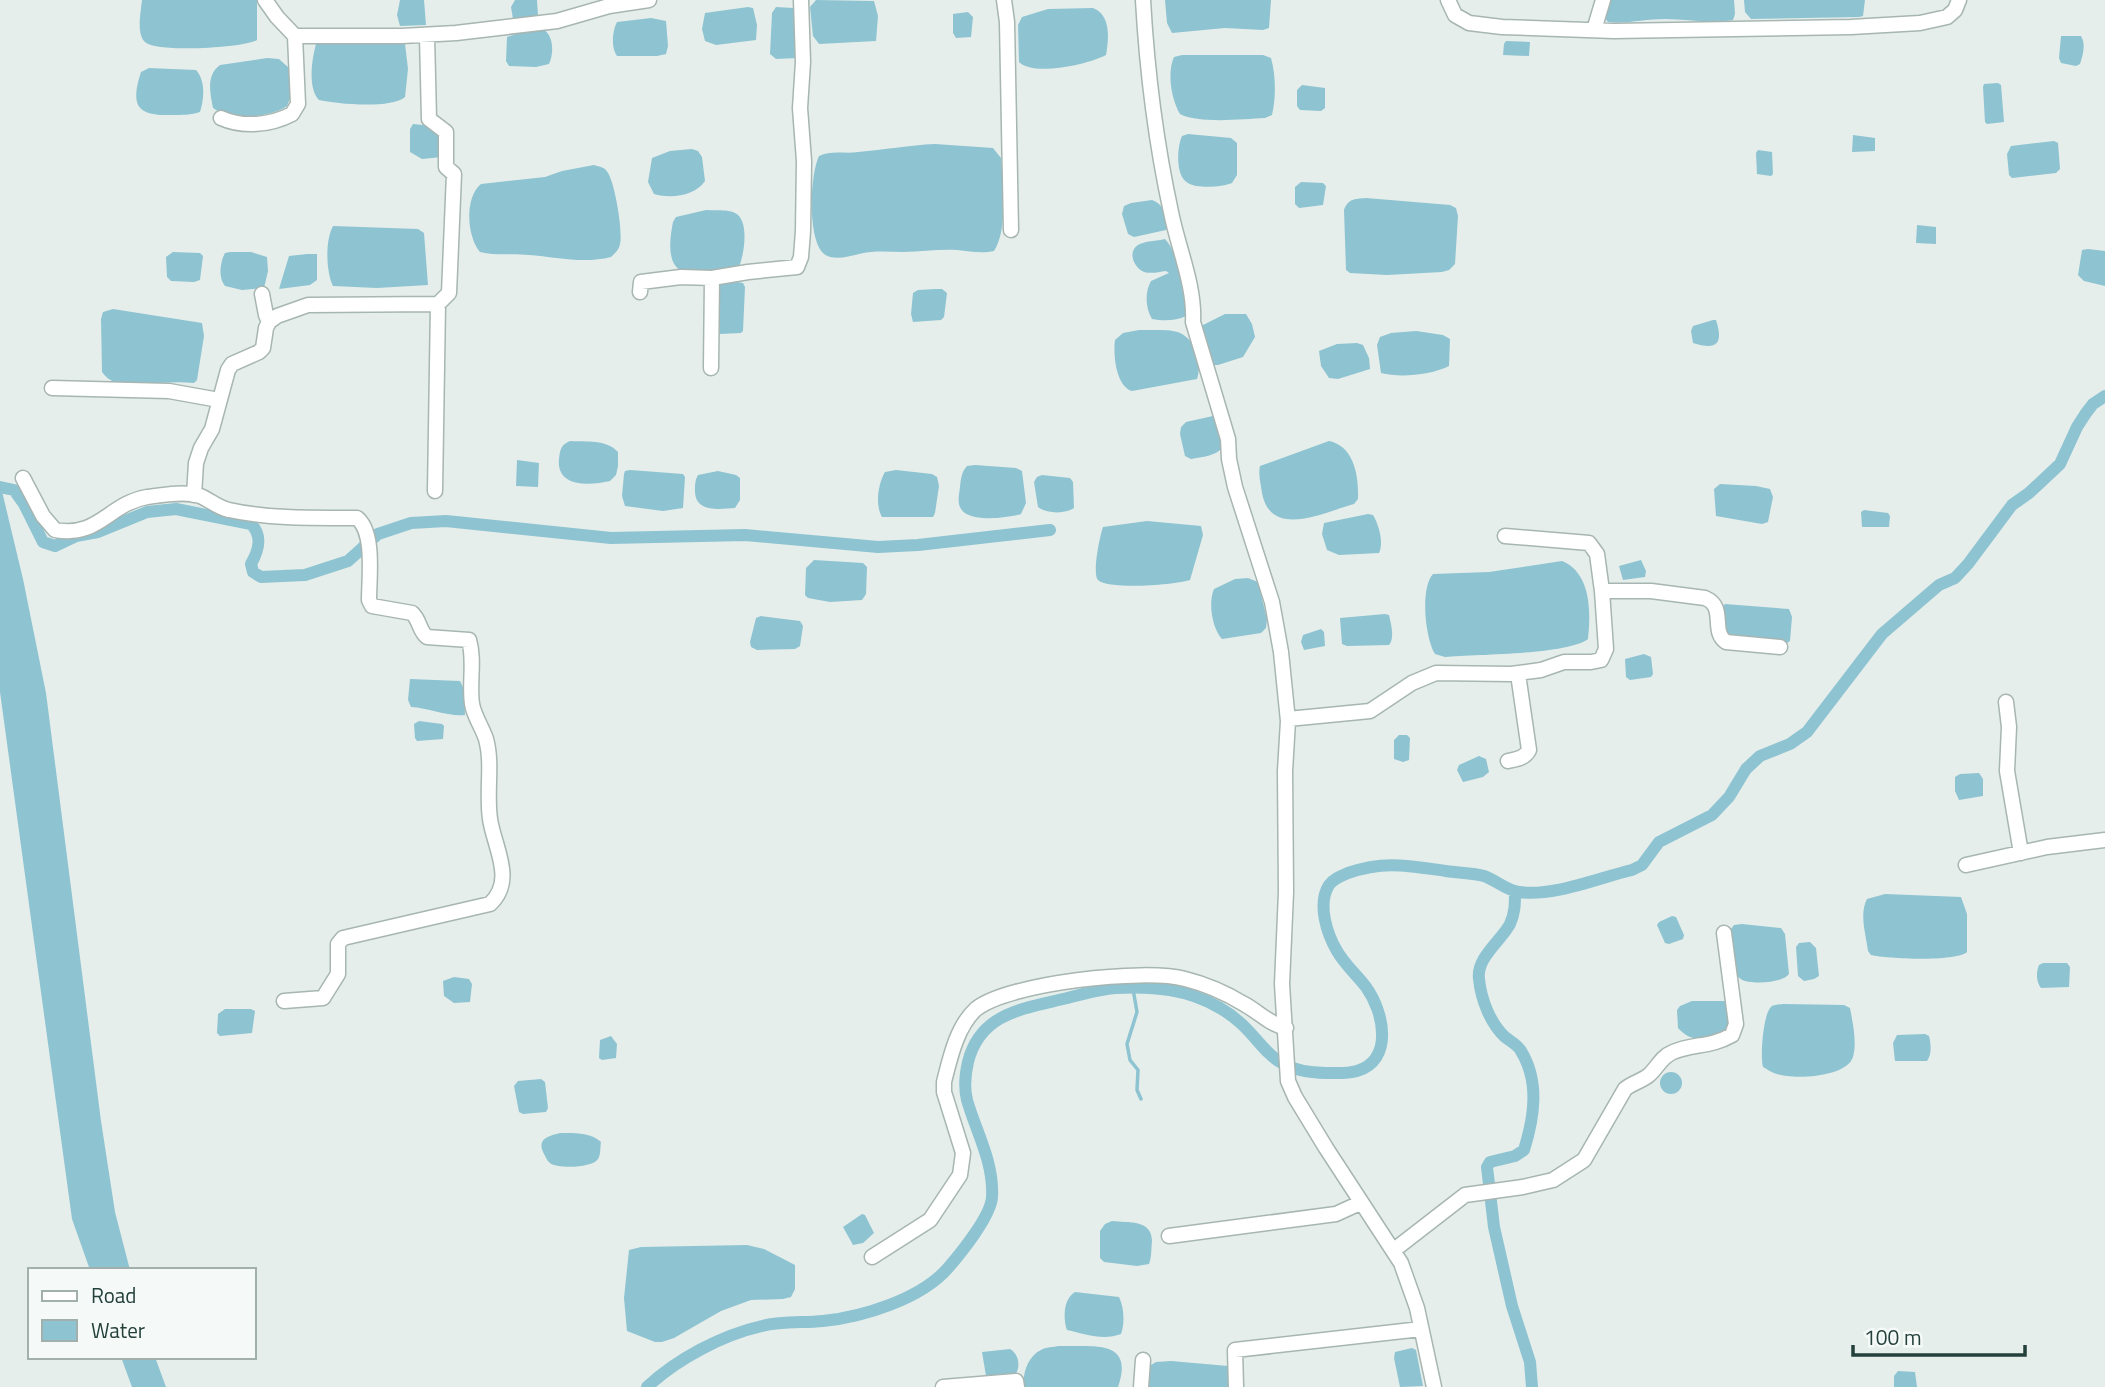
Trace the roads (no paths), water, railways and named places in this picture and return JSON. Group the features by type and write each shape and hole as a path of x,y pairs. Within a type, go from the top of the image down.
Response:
{"street":[{"path":"221,118 250,124 292,114 298,104 295,36 265,0"},
{"path":"295,36 427,36 556,21 609,6 649,0"},
{"path":"640,292 641,282 793,269 800,262 804,160 800,108 803,62 801,0"},
{"path":"1004,0 1007,22 1011,230"},
{"path":"1143,0 1151,94 1170,211 1194,303 1193,322 1228,439 1235,487 1272,602 1281,652 1288,719 1282,984 1288,1081 1295,1097 1360,1203 1394,1250 1409,1282 1434,1387"},
{"path":"1448,0 1455,15 1469,23 1594,30 1912,24 1947,17 1955,10 1959,0"},
{"path":"1594,30 1603,0"},
{"path":"427,36 429,119 446,132 446,167 454,174 449,293 439,304 435,491"},
{"path":"711,368 712,278"},
{"path":"262,294 269,322"},
{"path":"194,495 196,463 212,429 228,370 232,364 249,359 263,348 266,328 276,316 309,305 439,304"},
{"path":"52,388 169,391 219,400"},
{"path":"23,478 43,516 55,530 69,533 89,528 120,506 144,498 176,494 194,495 226,510 280,517 357,517 363,523 366,535 369,600 372,606 412,613 417,618 422,634 428,637 469,640 472,706 486,739 489,756 490,820 502,866 497,898 490,904 343,938 338,944 338,974 323,998 284,1000"},
{"path":"1288,719 1370,711 1412,683 1436,673 1518,674 1564,662 1601,660 1606,649 1602,591 1597,554 1589,543 1505,536"},
{"path":"1602,591 1651,591 1705,598 1713,601 1716,606 1721,639 1726,642 1780,647"},
{"path":"1508,761 1520,758 1529,750 1518,674"},
{"path":"2006,702 2010,727 2007,771 2021,853"},
{"path":"1966,865 2105,840"},
{"path":"1394,1250 1465,1195 1553,1180 1576,1167 1584,1160 1625,1089 1632,1083 1647,1077 1662,1058 1674,1051 1717,1043 1732,1035 1736,1024 1724,933"},
{"path":"872,1257 930,1220 960,1175 963,1153 944,1091 944,1082 963,1025 975,1010 989,1000 1010,993 1083,980 1140,975 1183,978 1207,985 1244,1003 1286,1035"},
{"path":"1169,1236 1336,1214 1360,1203"},
{"path":"1236,1387 1235,1350 1421,1329"},
{"path":"1140,1387 1143,1360"},
{"path":"943,1387 1016,1381 1017,1387"}],"water":[{"path":"142,0 257,0 257,40 201,48 152,45 145,42 141,34"},
{"path":"400,0 424,0 426,25 400,26 397,15"},
{"path":"515,0 537,0 538,16 513,19 511,7"},
{"path":"816,0 874,1 878,16 876,41 819,44 813,36 810,7"},
{"path":"1165,0 1271,0 1269,28 1225,28 1172,33 1167,23"},
{"path":"1608,0 1734,0 1735,14 1733,20 1724,21 1665,19 1608,22 1603,16"},
{"path":"1744,0 1865,0 1863,16 1859,17 1751,19 1745,12"},
{"path":"776,7 793,8 796,11 797,58 776,59 770,54 772,13"},
{"path":"753,8 757,25 756,40 716,45 705,41 702,29 705,13"},
{"path":"1093,8 1099,11 1106,21 1106,55 1062,68 1037,68 1019,62 1018,25 1022,17 1048,9"},
{"path":"968,12 973,17 971,37 956,38 953,33 953,14"},
{"path":"651,18 666,21 666,54 617,56 613,39 617,22"},
{"path":"543,29 552,45 549,64 536,67 509,66 506,61 507,37 528,30"},
{"path":"2061,36 2081,36 2084,46 2080,64 2076,66 2061,63"},
{"path":"317,41 405,44 408,69 405,97 398,101 377,104 319,100 315,95 312,80 312,63"},
{"path":"1506,41 1530,42 1529,56 1503,55"},
{"path":"1263,55 1271,58 1275,87 1272,115 1265,118 1221,120 1198,119 1180,114 1174,101 1170,78 1174,57"},
{"path":"267,58 279,59 289,68 291,96 287,106 270,113 250,116 230,115 213,108 210,85 213,74 220,65"},
{"path":"149,68 196,70 203,90 200,112 160,115 139,107 136,93 141,72"},
{"path":"1984,84 2001,85 2004,122 1987,124 1983,87"},
{"path":"1302,85 1325,88 1325,108 1321,111 1300,110 1297,106 1297,90"},
{"path":"413,124 433,126 442,131 442,157 422,159 410,152 410,129"},
{"path":"1188,134 1231,138 1237,143 1237,175 1232,183 1204,187 1192,185 1184,179 1179,168 1178,154 1182,136"},
{"path":"1853,135 1875,138 1875,151 1852,152"},
{"path":"2054,141 2058,143 2060,169 2056,173 2012,178 2009,175 2007,154 2011,146"},
{"path":"935,144 993,148 1001,158 1003,219 994,251 875,252 840,258 824,254 815,235 812,206 819,156"},
{"path":"1758,150 1772,152 1771,176 1757,174"},
{"path":"670,151 698,151 702,157 705,181 701,186 682,195 654,194 648,182 652,158"},
{"path":"594,165 604,168 608,173 618,208 620,244 611,257 580,260 480,252 472,237 469,218 472,198 481,184 545,177"},
{"path":"1301,182 1323,183 1326,186 1323,205 1299,208 1295,204 1295,187"},
{"path":"1366,198 1450,205 1456,208 1458,216 1455,264 1442,272 1387,275 1350,273 1346,270 1344,210 1352,200"},
{"path":"1152,200 1165,212 1166,230 1134,237 1128,234 1122,214 1124,206"},
{"path":"706,210 728,211 740,217 744,238 739,267 730,271 682,271 673,262 670,242 676,217"},
{"path":"1917,225 1936,227 1936,244 1916,243"},
{"path":"333,226 418,229 424,233 428,285 377,288 333,286 327,256"},
{"path":"1165,239 1178,264 1186,316 1178,319 1152,319 1147,305 1149,285 1151,281 1169,273 1144,272 1135,264 1132,256 1135,248 1141,244"},
{"path":"2082,250 2105,251 2105,286 2084,281 2078,275"},
{"path":"173,252 200,253 203,256 200,280 171,281 167,277 166,257"},
{"path":"251,252 267,257 268,271 264,288 242,290 225,286 221,279 221,265 225,253"},
{"path":"317,254 317,280 310,285 279,289 289,256"},
{"path":"743,283 745,287 743,331 720,334 717,285"},
{"path":"942,289 947,293 944,317 941,320 913,322 913,293 918,290"},
{"path":"113,309 202,323 204,336 197,380 194,383 134,384 115,382 108,378 102,372 101,319 103,312"},
{"path":"1225,314 1246,314 1255,337 1243,357 1213,365 1200,330 1203,325"},
{"path":"1716,320 1719,335 1716,344 1707,346 1693,343 1693,326"},
{"path":"1139,330 1173,331 1186,337 1197,355 1197,379 1132,391 1127,388 1117,369 1115,340 1123,333"},
{"path":"1416,331 1443,335 1450,339 1449,366 1415,375 1381,373 1377,345 1380,337 1391,333"},
{"path":"1337,344 1363,345 1369,358 1370,369 1338,379 1329,378 1321,366 1319,351"},
{"path":"1213,416 1218,421 1223,447 1204,457 1191,459 1185,456 1181,427 1186,422"},
{"path":"570,441 596,442 613,448 618,452 616,475 610,481 593,484 568,480 559,468 559,459 562,448"},
{"path":"1329,441 1344,449 1353,463 1358,499 1354,504 1300,519 1276,516 1267,507 1262,493 1260,466"},
{"path":"517,460 539,463 538,487 516,486"},
{"path":"967,466 1016,468 1022,471 1026,503 1021,514 981,518 961,509 959,499 962,474"},
{"path":"630,470 683,474 683,508 663,511 625,506 622,496 624,474"},
{"path":"896,470 932,474 937,477 939,486 933,517 882,517 878,501 881,482 885,472"},
{"path":"718,471 740,478 740,500 735,508 709,508 699,503 696,498 695,485 698,475"},
{"path":"1042,475 1070,478 1073,482 1074,508 1056,512 1038,507 1034,482"},
{"path":"0,483 46,693 101,1121 115,1212 129,1268 89,1268 72,1219 0,692"},
{"path":"1720,484 1770,489 1773,497 1768,522 1762,524 1716,516 1714,489"},
{"path":"1864,510 1888,513 1889,527 1862,527 1861,512"},
{"path":"1373,515 1379,529 1379,553 1339,555 1327,550 1322,534 1324,523"},
{"path":"1147,521 1201,526 1203,535 1190,580 1128,586 1098,580 1096,563 1103,527"},
{"path":"814,560 863,563 867,567 866,594 862,600 830,602 808,598 805,595 806,568"},
{"path":"1641,560 1646,571 1645,577 1623,580 1619,566"},
{"path":"1562,561 1579,574 1584,584 1589,605 1588,639 1542,651 1445,657 1435,654 1425,613 1426,590 1433,574 1489,572"},
{"path":"1248,578 1258,582 1267,619 1266,628 1261,633 1222,639 1212,615 1214,589 1235,579"},
{"path":"1725,604 1789,609 1792,617 1790,641 1787,643 1726,636 1722,609"},
{"path":"1389,615 1392,631 1389,645 1342,644 1340,618"},
{"path":"761,616 800,621 803,626 800,646 795,649 757,650 751,647 756,618"},
{"path":"1321,629 1324,632 1325,646 1304,650 1301,642 1303,635"},
{"path":"1644,654 1651,657 1653,674 1651,677 1630,680 1626,677 1625,659"},
{"path":"410,679 460,681 464,689 465,715 411,707 408,700"},
{"path":"419,721 442,724 443,739 417,741 414,724"},
{"path":"1399,735 1407,735 1410,738 1409,760 1403,762 1394,759 1394,740"},
{"path":"1479,756 1486,759 1489,772 1483,777 1463,782 1457,770 1459,765"},
{"path":"1979,773 1983,779 1983,796 1959,800 1955,791 1955,777 1960,774"},
{"path":"1885,894 1961,897 1967,914 1967,952 1936,958 1871,955 1864,925 1865,905 1867,899"},
{"path":"1672,916 1676,917 1684,935 1683,939 1669,944 1665,943 1657,925"},
{"path":"1734,925 1781,928 1785,934 1789,974 1786,977 1769,982 1756,982 1744,981 1736,975 1731,929"},
{"path":"1810,942 1816,948 1819,976 1804,981 1798,976 1796,947 1799,943"},
{"path":"2067,963 2070,967 2069,987 2041,988 2037,974 2039,965"},
{"path":"454,977 469,979 472,984 470,1002 454,1003 444,996 443,981"},
{"path":"1692,1001 1728,1001 1732,1017 1727,1033 1695,1038 1689,1037 1678,1028 1677,1010 1680,1006"},
{"path":"1844,1005 1850,1008 1855,1045 1849,1064 1831,1073 1807,1077 1785,1076 1763,1067 1762,1045 1766,1017 1772,1006"},
{"path":"225,1009 255,1011 252,1033 220,1036 217,1033 218,1014"},
{"path":"1897,1035 1929,1036 1931,1046 1927,1061 1895,1061 1893,1043"},
{"path":"611,1036 617,1044 616,1058 602,1060 599,1058 600,1040"},
{"path":"1671,1072 1679,1075 1682,1083 1679,1091 1671,1094 1663,1091 1660,1083 1663,1075"},
{"path":"541,1079 545,1082 548,1108 546,1112 519,1112 514,1086 518,1081"},
{"path":"560,1133 582,1134 597,1139 601,1142 598,1159 575,1167 550,1163 542,1149 542,1142"},
{"path":"862,1214 874,1233 863,1243 853,1245 843,1227"},
{"path":"1112,1221 1138,1224 1148,1229 1152,1241 1149,1264 1137,1266 1104,1262 1100,1258 1100,1231 1105,1224"},
{"path":"747,1245 764,1249 795,1265 795,1289 791,1297 751,1300 721,1311 662,1342 627,1331 624,1298 629,1250 641,1247"},
{"path":"1075,1292 1119,1297 1123,1315 1121,1334 1101,1337 1067,1330 1065,1310 1068,1299"},
{"path":"1059,1346 1097,1346 1116,1353 1121,1360 1122,1371 1118,1387 1024,1387 1025,1371 1033,1356 1043,1349"},
{"path":"1412,1348 1416,1350 1423,1386 1400,1387 1395,1352"},
{"path":"1010,1349 1018,1361 1015,1375 986,1376 982,1352"},
{"path":"122,1359 156,1359 166,1387 132,1387"},
{"path":"1171,1361 1228,1366 1231,1369 1232,1387 1146,1387 1151,1365"},
{"path":"1898,1371 1915,1372 1917,1387 1894,1387 1894,1376"}],"waterway":[{"path":"647,1387 686,1358 731,1335 770,1324 839,1319 873,1311 923,1289 948,1268 987,1214 992,1197 984,1147 965,1091 968,1062 974,1046 982,1033 1004,1016 1032,1006 1103,990 1170,990 1220,1008 1248,1030 1266,1051 1288,1066 1304,1071 1342,1073 1357,1071 1369,1065 1377,1057 1381,1046 1381,1022 1372,997 1340,956 1327,928 1325,893 1333,881 1361,869 1397,865 1480,875 1506,888 1532,893 1576,886 1642,865 1659,842 1712,815 1729,797 1746,769 1760,756 1790,744 1807,732 1882,634 1939,585 1955,578 2012,505 2060,464 2086,413 2105,396"},
{"path":"0,487 14,490 43,542 55,546 76,536 98,532 147,512 176,509 251,524 258,538 256,554 251,564 253,572 261,577 305,575 348,561 378,534 411,523 446,521 611,538 745,535 878,547 1050,530"},
{"path":"1515,892 1510,924 1481,964 1479,979 1491,1018 1505,1037 1521,1051 1531,1075 1533,1088 1532,1113 1524,1150 1515,1156 1490,1162 1487,1167 1494,1227 1512,1306 1530,1362 1532,1387"},
{"path":"1133,989 1137,1012 1127,1044 1130,1060 1138,1070 1137,1090 1141,1099"}]}
